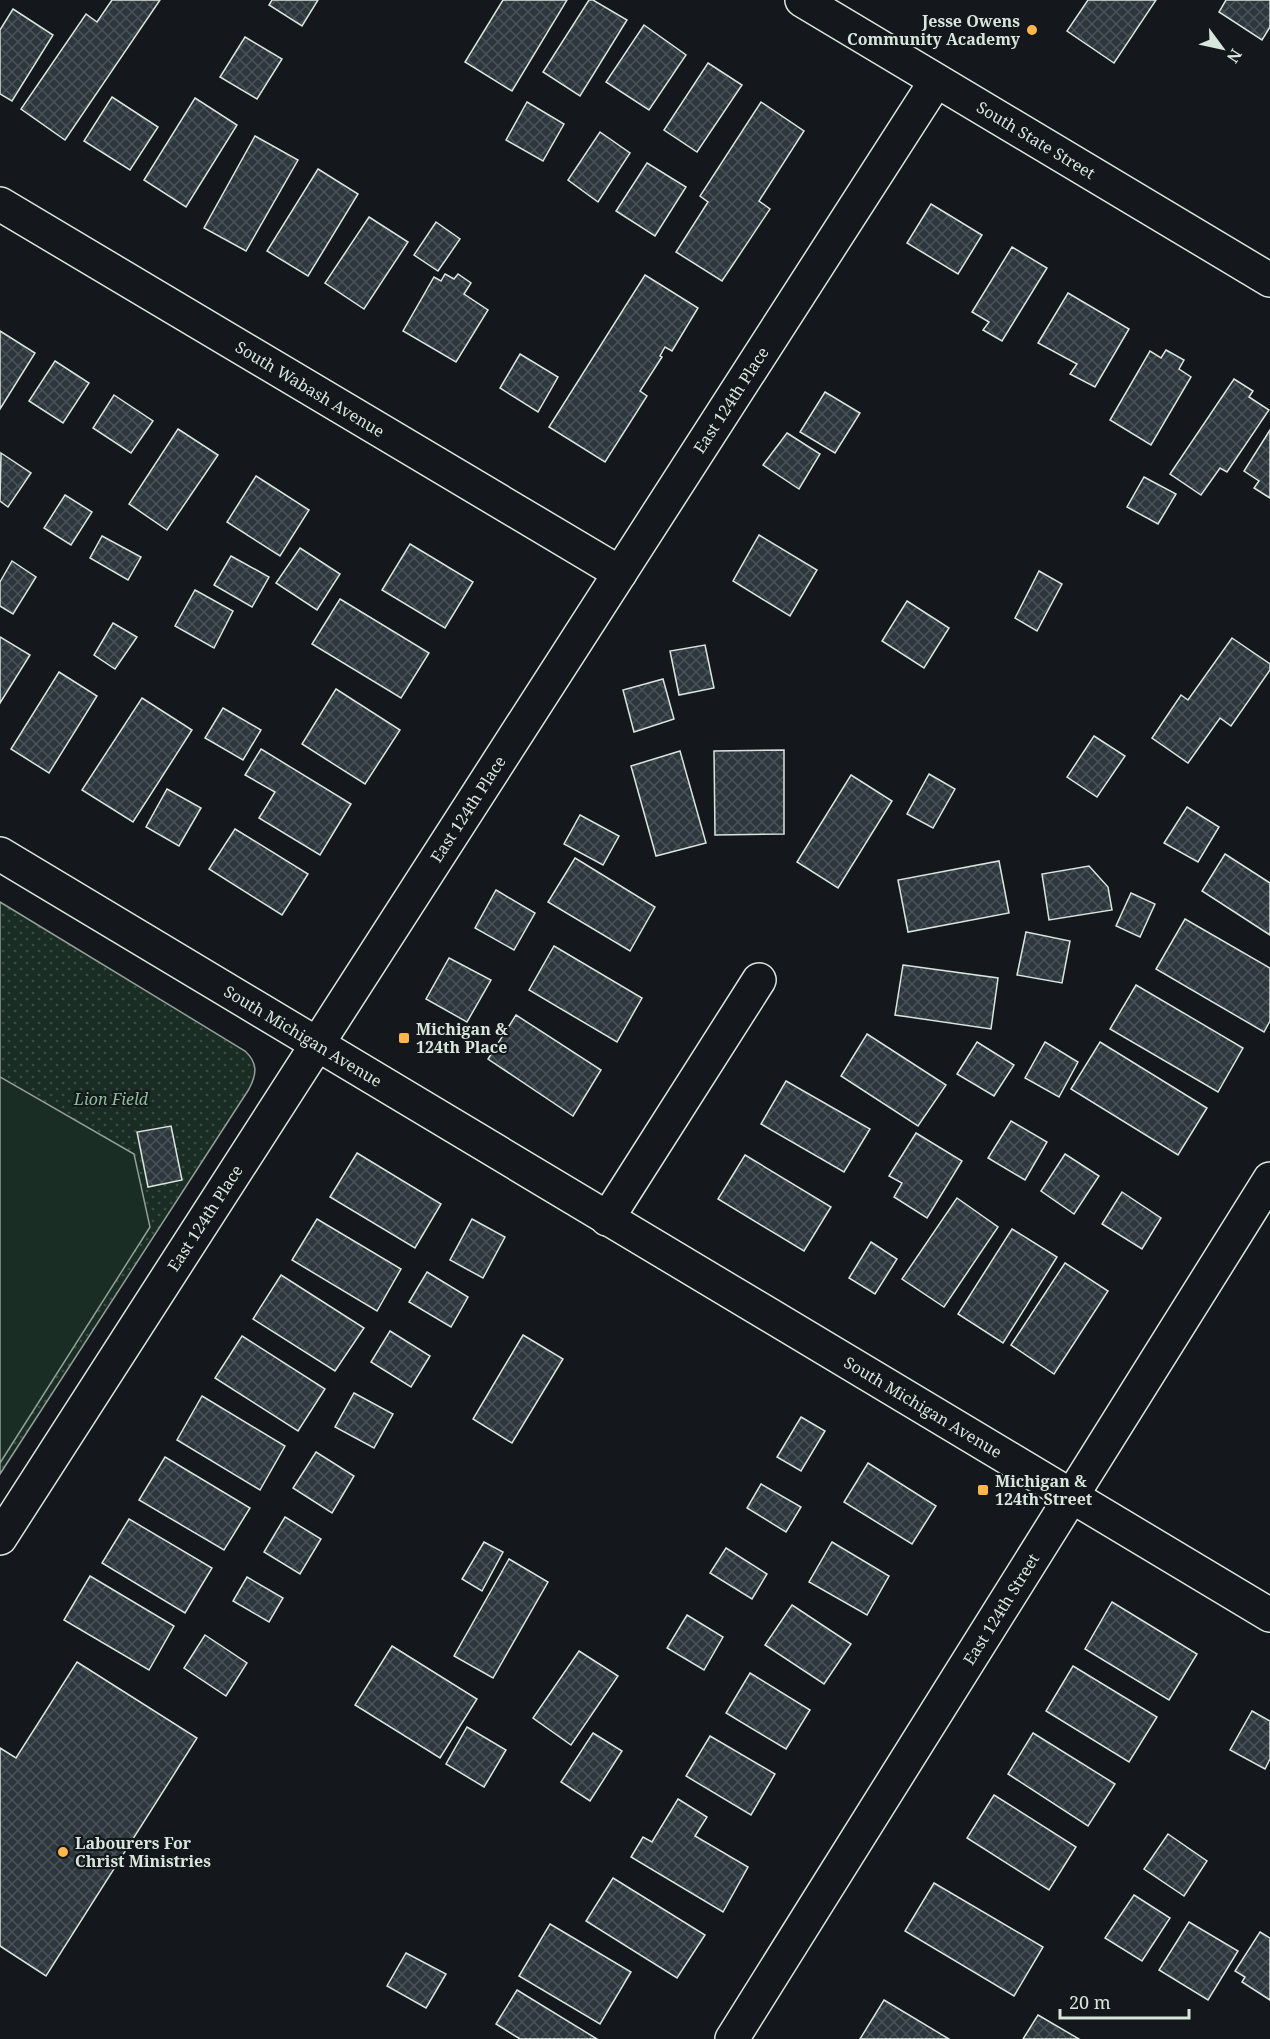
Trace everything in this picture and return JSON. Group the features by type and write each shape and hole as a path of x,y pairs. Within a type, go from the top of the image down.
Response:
{"street":[{"name":"South State Street","path":"802,0 1270,280"},
{"name":"East 124th Place","path":"0,1538 936,81"},
{"name":"South Wabash Avenue","path":"0,204 620,573"},
{"name":"South Michigan Avenue","path":"0,854 1270,1615"},
{"path":"607,1219 759,980"},
{"name":"East 124th Street","path":"732,2039 1270,1179"}],"green space":[{"name":"Lion Field","path":"0,902 245,1051 255,1069 249,1089 0,1474"},
{"path":"0,1077 134,1154 150,1227 0,1463"}],"building":[{"path":"112,0 160,0 65,140 21,109 86,14 97,22"},
{"path":"272,0 318,0 302,26 269,5"},
{"path":"503,0 567,0 512,91 465,62"},
{"path":"589,0 593,0 627,20 580,96 543,72"},
{"path":"1088,0 1156,0 1114,63 1067,31"},
{"path":"1226,0 1270,0 1270,27 1262,40 1219,12"},
{"path":"13,9 53,35 12,101 0,94 0,30"},
{"path":"644,25 686,55 649,110 606,82"},
{"path":"245,37 282,59 257,99 220,77"},
{"path":"708,63 742,85 697,152 664,130"},
{"path":"112,97 158,127 130,170 84,141"},
{"path":"195,98 237,125 186,207 144,180"},
{"path":"527,102 564,124 543,161 506,140"},
{"path":"761,102 804,131 759,201 770,209 722,281 676,252 708,202 700,196"},
{"path":"600,132 630,153 598,202 568,180"},
{"path":"255,136 298,160 246,251 204,228"},
{"path":"647,163 686,187 655,236 616,211"},
{"path":"318,169 358,194 308,276 267,251"},
{"path":"931,204 982,235 958,274 907,243"},
{"path":"369,217 408,242 364,309 325,283"},
{"path":"436,222 460,239 438,271 414,255"},
{"path":"1012,247 1047,268 1002,341 983,330 989,322 972,312"},
{"path":"445,274 454,279 458,274 471,283 464,294 488,310 456,362 403,331 434,277 441,281"},
{"path":"645,275 698,308 672,351 665,347 660,356 662,357 640,391 647,396 605,462 549,427"},
{"path":"1068,293 1129,329 1095,387 1070,374 1077,364 1038,343"},
{"path":"0,331 35,353 0,409"},
{"path":"1166,350 1184,360 1179,369 1191,377 1151,445 1110,420 1150,351 1161,358"},
{"path":"520,354 558,377 538,412 500,388"},
{"path":"55,361 89,383 63,423 29,401"},
{"path":"1234,379 1253,391 1249,397 1269,410 1227,472 1220,468 1201,495 1170,474"},
{"path":"825,392 860,413 835,453 800,432"},
{"path":"114,395 153,421 131,453 93,428"},
{"path":"178,429 218,455 167,530 129,504"},
{"path":"1270,430 1270,498 1254,488 1259,481 1244,471"},
{"path":"787,433 820,454 799,489 763,465"},
{"path":"1,453 31,473 8,507 0,501"},
{"path":"256,476 309,510 280,556 227,522"},
{"path":"1144,477 1176,494 1158,524 1127,507"},
{"path":"65,495 92,512 71,545 44,528"},
{"path":"759,535 817,570 790,616 733,581"},
{"path":"102,536 141,557 128,580 90,558"},
{"path":"410,544 473,582 445,628 382,590"},
{"path":"300,548 340,574 317,610 276,583"},
{"path":"231,556 269,577 252,607 214,585"},
{"path":"12,561 36,577 13,614 0,606 0,582"},
{"path":"1039,571 1062,584 1037,631 1015,618"},
{"path":"195,590 233,611 214,648 175,626"},
{"path":"340,599 429,653 401,698 312,644"},
{"path":"907,601 949,628 924,668 882,641"},
{"path":"113,623 137,637 115,669 94,655"},
{"path":"0,637 30,655 0,703"},
{"path":"1232,638 1270,664 1270,670 1231,726 1220,718 1188,763 1152,738 1181,695 1188,700"},
{"path":"705,645 714,688 679,695 670,651"},
{"path":"59,672 97,696 49,773 11,749"},
{"path":"663,679 674,719 634,732 623,690"},
{"path":"336,689 400,730 365,784 302,744"},
{"path":"142,698 192,730 133,822 82,790"},
{"path":"223,708 261,730 243,760 205,738"},
{"path":"1094,736 1125,756 1097,797 1067,777"},
{"path":"261,749 351,804 320,855 259,818 275,792 245,775"},
{"path":"784,750 784,834 715,835 714,751"},
{"path":"680,751 706,843 656,856 631,766"},
{"path":"929,774 955,789 933,828 907,814"},
{"path":"851,775 892,801 838,888 797,862"},
{"path":"167,789 201,808 179,846 146,827"},
{"path":"1187,807 1219,827 1198,862 1164,843"},
{"path":"580,815 619,836 603,865 564,844"},
{"path":"235,829 308,874 282,915 209,869"},
{"path":"1225,854 1270,883 1270,935 1202,891"},
{"path":"575,858 655,907 630,951 548,902"},
{"path":"999,861 1009,913 908,932 898,880"},
{"path":"1089,866 1108,887 1112,910 1049,920 1042,874"},
{"path":"496,890 535,913 514,950 475,928"},
{"path":"1131,893 1155,904 1140,937 1116,926"},
{"path":"1185,919 1270,968 1270,1021 1264,1032 1156,969"},
{"path":"1026,932 1070,941 1062,983 1017,975"},
{"path":"554,946 642,998 617,1042 529,990"},
{"path":"449,958 491,980 467,1022 426,999"},
{"path":"903,965 998,978 991,1029 895,1015"},
{"path":"1136,985 1243,1048 1218,1092 1110,1029"},
{"path":"516,1015 601,1070 573,1116 488,1059"},
{"path":"867,1034 946,1085 918,1126 841,1076"},
{"path":"977,1042 1014,1065 994,1096 957,1074"},
{"path":"1045,1042 1078,1062 1059,1097 1025,1078"},
{"path":"1100,1042 1207,1108 1178,1155 1071,1089"},
{"path":"786,1081 870,1129 844,1172 761,1124"},
{"path":"1011,1121 1047,1142 1025,1180 988,1158"},
{"path":"171,1126 182,1180 148,1187 137,1132"},
{"path":"916,1133 962,1161 927,1218 894,1197 902,1183 889,1176"},
{"path":"357,1153 441,1204 415,1248 330,1197"},
{"path":"1065,1154 1099,1176 1074,1214 1041,1191"},
{"path":"745,1155 831,1207 804,1251 718,1199"},
{"path":"1122,1192 1161,1218 1142,1249 1102,1224"},
{"path":"957,1198 998,1227 944,1307 902,1279"},
{"path":"317,1219 401,1269 377,1311 292,1260"},
{"path":"472,1219 505,1237 483,1278 450,1260"},
{"path":"1012,1229 1057,1257 1003,1343 958,1314"},
{"path":"871,1242 897,1259 875,1294 849,1278"},
{"path":"1065,1263 1108,1291 1054,1374 1011,1345"},
{"path":"427,1272 468,1297 451,1327 409,1302"},
{"path":"281,1275 364,1328 335,1371 253,1319"},
{"path":"390,1331 430,1356 411,1387 371,1362"},
{"path":"523,1335 563,1359 512,1443 473,1419"},
{"path":"242,1336 325,1389 298,1431 215,1378"},
{"path":"354,1393 393,1414 374,1448 335,1427"},
{"path":"202,1396 285,1446 260,1490 177,1440"},
{"path":"801,1417 825,1431 801,1471 777,1457"},
{"path":"316,1452 354,1476 332,1513 293,1488"},
{"path":"165,1457 250,1508 224,1550 139,1500"},
{"path":"868,1463 936,1506 912,1544 844,1502"},
{"path":"761,1484 801,1507 786,1532 747,1508"},
{"path":"285,1517 321,1539 300,1574 264,1552"},
{"path":"129,1519 212,1568 185,1613 102,1563"},
{"path":"484,1542 503,1552 482,1591 462,1579"},
{"path":"832,1542 889,1576 867,1615 809,1582"},
{"path":"726,1548 767,1574 752,1599 710,1573"},
{"path":"509,1559 548,1582 493,1678 454,1656"},
{"path":"90,1576 174,1626 149,1670 64,1620"},
{"path":"247,1577 283,1598 269,1622 233,1601"},
{"path":"1112,1602 1197,1654 1169,1700 1085,1649"},
{"path":"792,1605 851,1644 824,1684 765,1645"},
{"path":"687,1615 723,1637 704,1670 667,1648"},
{"path":"205,1635 247,1663 226,1696 184,1668"},
{"path":"392,1646 477,1699 440,1758 355,1705"},
{"path":"579,1651 618,1676 571,1745 533,1718"},
{"name":"Labourers For Christ Ministries","path":"77,1662 197,1738 46,1976 0,1946 0,1748 16,1758"},
{"path":"1073,1666 1157,1717 1129,1762 1046,1711"},
{"path":"750,1673 810,1710 786,1749 726,1713"},
{"path":"1252,1711 1270,1721 1270,1759 1265,1769 1230,1750"},
{"path":"467,1727 506,1750 484,1787 446,1764"},
{"path":"593,1733 622,1751 590,1801 561,1782"},
{"path":"1033,1733 1115,1784 1088,1826 1008,1774"},
{"path":"710,1736 775,1774 751,1815 686,1776"},
{"path":"994,1795 1076,1847 1049,1890 967,1838"},
{"path":"678,1799 707,1817 695,1836 748,1867 723,1912 631,1857 643,1837 652,1842"},
{"path":"1168,1834 1207,1861 1184,1896 1144,1869"},
{"path":"613,1878 705,1935 677,1978 586,1921"},
{"path":"934,1883 1043,1947 1014,1996 905,1931"},
{"path":"1134,1895 1170,1918 1142,1961 1105,1938"},
{"path":"1189,1922 1238,1951 1208,2000 1159,1970"},
{"path":"550,1924 631,1972 600,2024 519,1976"},
{"path":"1260,1932 1270,1938 1270,2000 1242,1982 1245,1977 1235,1971"},
{"path":"406,1953 446,1974 426,2008 387,1986"},
{"path":"517,1990 597,2039 520,2039 496,2024"},
{"path":"884,2000 949,2039 860,2039"},
{"path":"1038,2015 1079,2039 1023,2039"}],"place":[{"name":"Jesse Owens Community Academy","path":"1032,30"},
{"name":"Michigan & 124th Place","path":"404,1038"},
{"name":"Michigan & 124th Street","path":"983,1490"},
{"name":"Labourers For Christ Ministries","path":"63,1852"}]}
